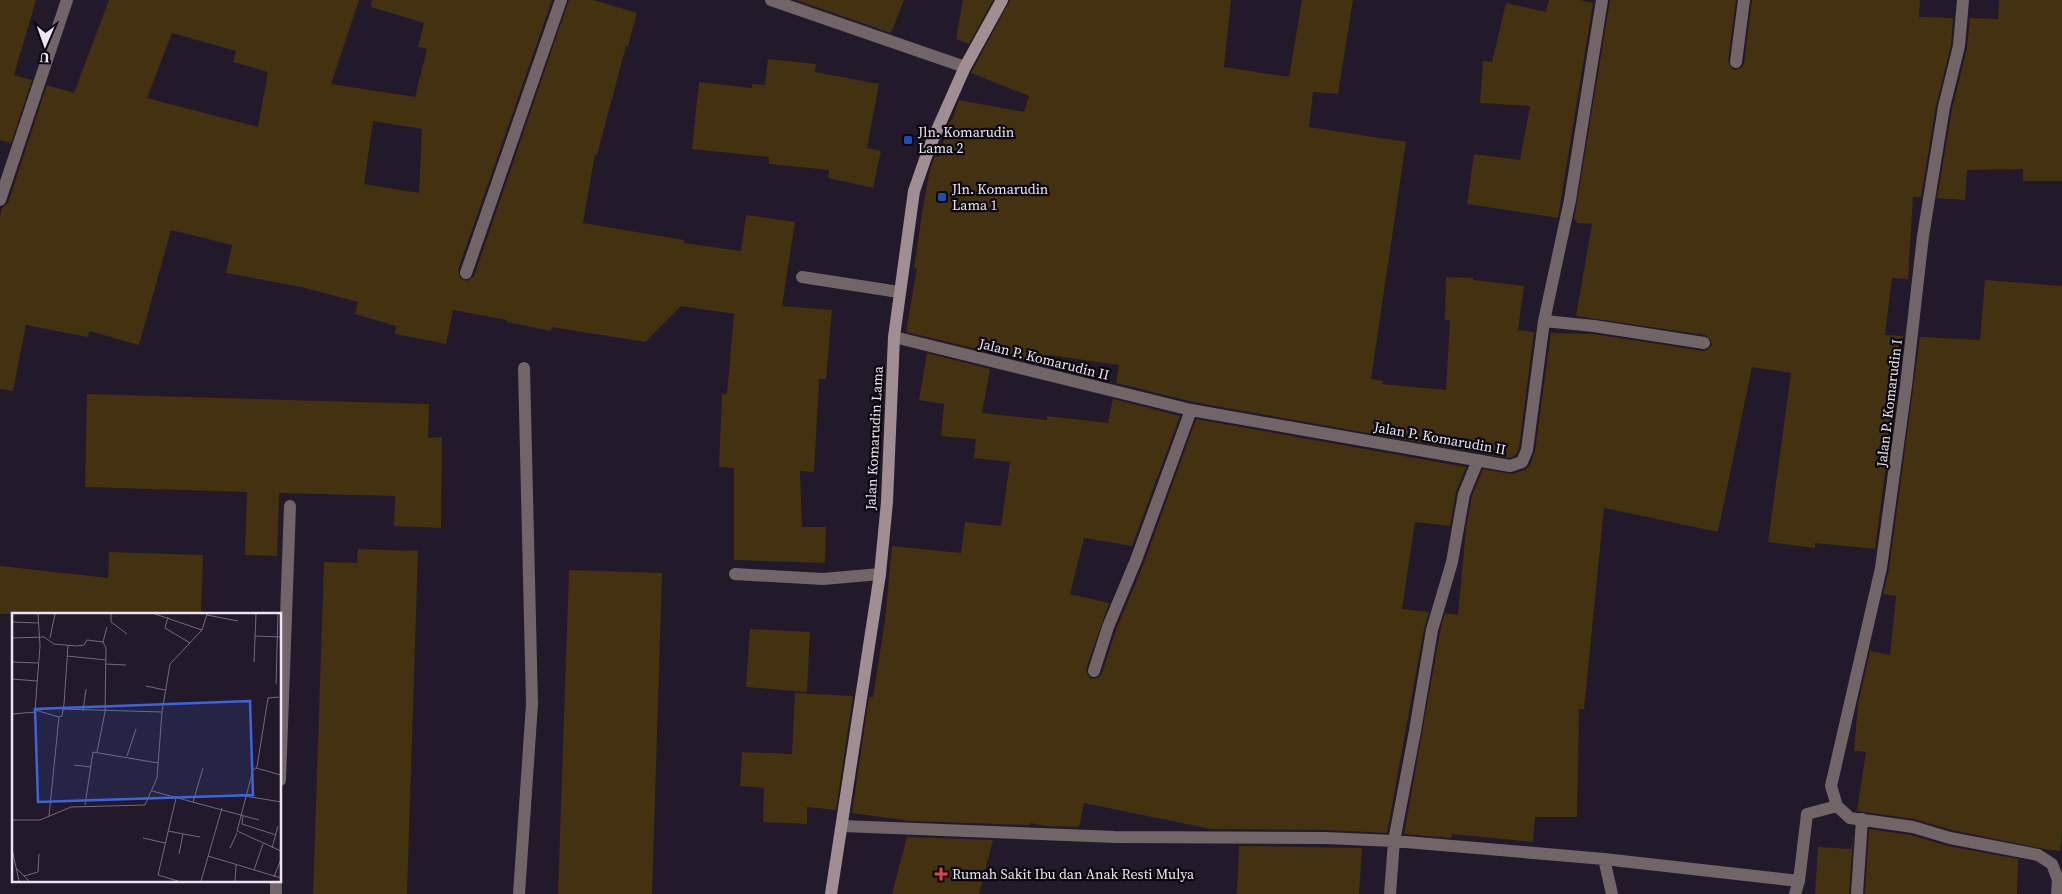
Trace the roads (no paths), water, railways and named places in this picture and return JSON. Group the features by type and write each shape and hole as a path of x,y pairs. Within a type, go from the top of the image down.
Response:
{"street":[{"path":"0,200 67,0"},
{"path":"466,273 561,0"},
{"path":"771,0 965,67"},
{"name":"Jalan Komarudin Lama","path":"830,894 880,574 887,502 894,337 914,191 928,148 965,67 1002,0"},
{"name":"Jalan P. Komarudin II","path":"894,337 1191,410 1510,466 1522,462 1527,450 1544,321 1570,200 1602,0"},
{"path":"1736,62 1744,0"},
{"name":"Jalan P. Komarudin I","path":"1837,806 1831,786 1881,568 1905,396 1923,236 1944,107 1959,46 1963,0"},
{"path":"802,277 899,292"},
{"path":"1544,321 1594,326 1704,343"},
{"path":"519,894 532,704 524,368"},
{"path":"1094,672 1108,627 1136,560 1191,410"},
{"path":"1390,894 1394,841 1432,630 1452,562 1464,494 1478,460"},
{"path":"281,753 290,506"},
{"path":"735,574 816,579 880,574"},
{"path":"1795,894 1799,880 1807,814 1837,806 1850,818 1913,827 1950,838 2038,855 2057,862 2057,894"},
{"path":"1857,894 1862,819"},
{"path":"842,826 1115,837 1325,838 1394,841 1799,880"},
{"path":"1604,860 1612,894"}],"place":[{"name":"Jln. Komarudin Lama 2","path":"908,140"},
{"name":"Jln. Komarudin Lama 1","path":"942,197"},
{"name":"Rumah Sakit Ibu dan Anak Resti Mulya","path":"941,874"}]}
